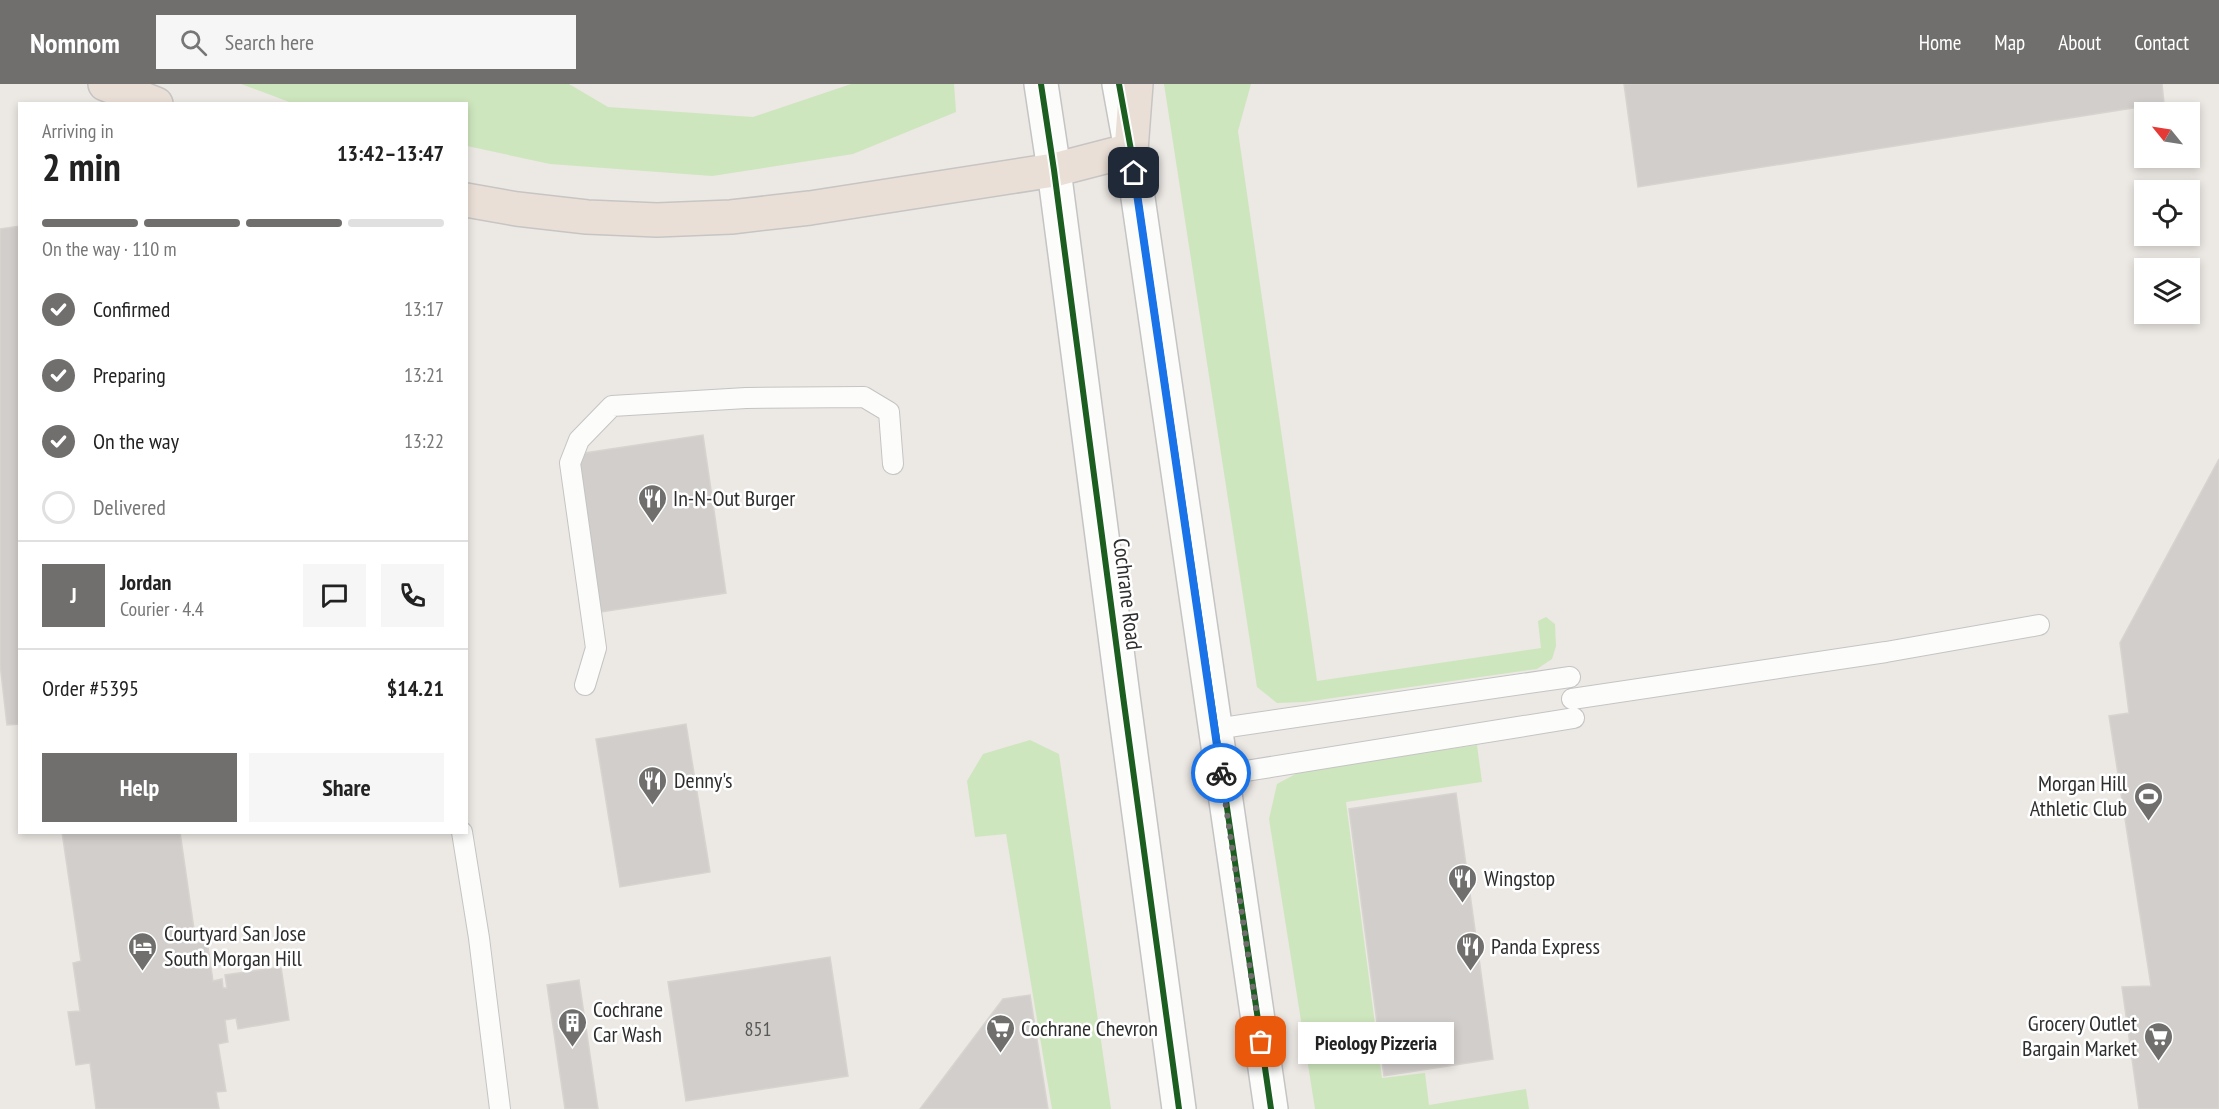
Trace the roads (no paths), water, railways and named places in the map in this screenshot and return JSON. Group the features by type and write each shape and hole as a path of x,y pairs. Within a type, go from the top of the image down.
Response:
{"highway":[{"path":"105,84 151,102"},
{"path":"468,200 587,217 657,220 731,217 810,208 1054,170 1131,150 1136,84"}],"main road":[{"name":"Cochrane Road","path":"1041,84 1179,1109"},
{"path":"1119,84 1131,150 1271,1109"}],"lane":[{"path":"585,685 596,648 570,463 579,441 612,406 746,398 864,397 889,412 893,464"},
{"path":"1221,775 2039,625"},
{"path":"1215,729 1570,677"},
{"path":"462,834 479,938 500,1109"}],"place":[{"name":"In-N-Out Burger","path":"652,524"},
{"name":"Denny's","path":"653,806"},
{"name":"Morgan Hill Athletic Club","path":"2148,822"},
{"name":"Wingstop","path":"1463,904"},
{"name":"Courtyard San Jose South Morgan Hill","path":"143,972"},
{"name":"Panda Express","path":"1470,972"},
{"name":"Pieology Pizzeria","path":"1261,1042"},
{"name":"Cochrane Car Wash","path":"572,1048"},
{"name":"Cochrane Chevron","path":"1000,1054"},
{"name":"Grocery Outlet Bargain Market","path":"2158,1062"}]}
